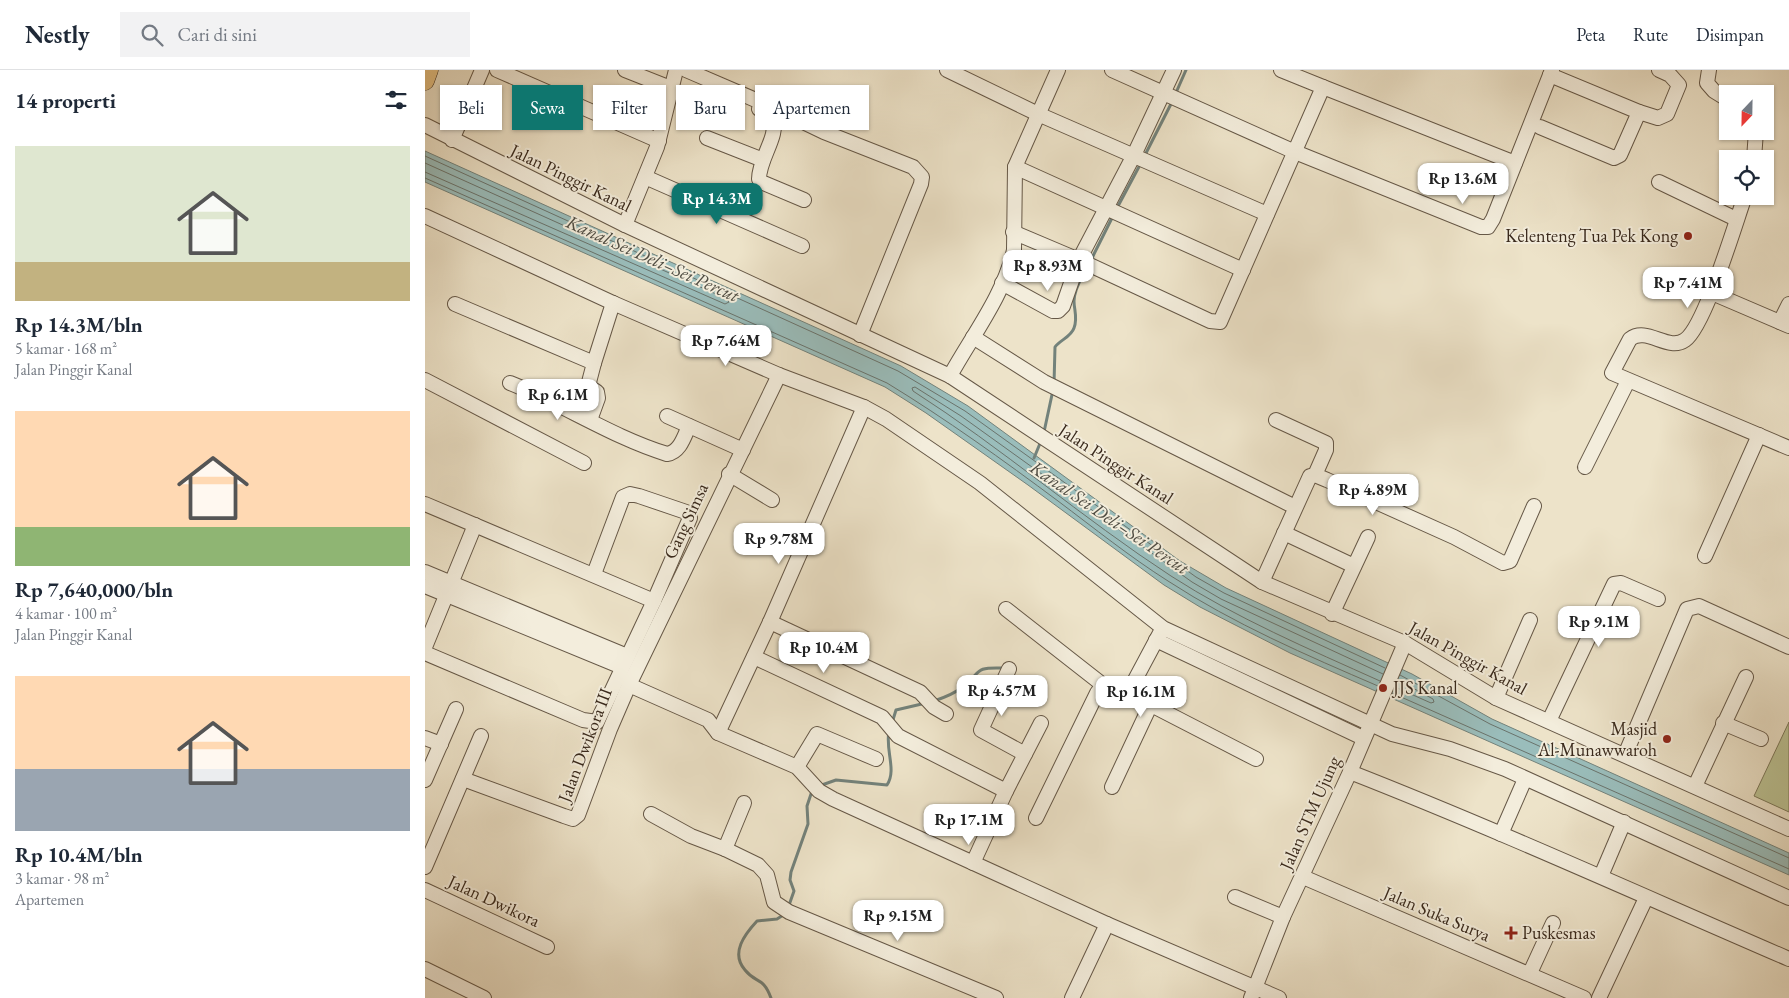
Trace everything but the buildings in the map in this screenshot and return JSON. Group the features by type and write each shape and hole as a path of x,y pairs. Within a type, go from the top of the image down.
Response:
{"main road":[{"path":"425,82 429,70"}],"street":[{"path":"452,140 482,70"},
{"path":"497,70 659,141"},
{"path":"625,70 678,76 773,106 824,132 904,163 919,171 922,177 921,184 859,335"},
{"path":"947,70 1038,114 1267,214"},
{"path":"950,376 1002,283 1014,250 1015,167 1058,70"},
{"path":"1112,70 1295,152 1481,227 1488,227 1493,219 1551,72 1639,112 1658,118 1667,114 1679,85 1670,75 1659,70"},
{"path":"1002,283 1053,311 1058,311 1063,306 1081,261 1112,212 1140,158 1174,70"},
{"path":"1281,70 1515,162"},
{"path":"1709,70 1707,83 1719,94"},
{"path":"625,225 659,141 678,76"},
{"path":"678,76 767,112 773,117 776,125 763,160 759,176 761,182 804,200"},
{"path":"1013,232 1215,322 1220,322 1323,87"},
{"path":"1540,127 1614,158 1620,155 1639,112"},
{"name":"Jalan Pinggir Kanal","path":"425,125 625,225 950,376 1029,430 1263,582 1403,647 1496,698 1789,828"},
{"path":"707,138 763,160"},
{"path":"1015,167 1243,270"},
{"path":"645,177 802,246"},
{"path":"1659,182 1737,219"},
{"path":"1742,205 1712,293 1691,334 1684,341 1671,342 1642,334 1631,339 1612,373 1789,448"},
{"path":"425,216 613,304 779,375 864,408 886,419 980,483 1159,634 1363,738"},
{"path":"1712,293 1784,324 1789,304"},
{"path":"455,304 594,363"},
{"path":"589,420 598,398 597,392 588,386 613,304"},
{"path":"973,337 1062,392 1289,504"},
{"name":"Gang Simsa","path":"629,685 729,474 743,450 779,375"},
{"path":"1585,467 1628,381"},
{"path":"510,383 544,397 651,449 667,454 673,453 678,449 689,426"},
{"path":"426,384 585,463"},
{"path":"718,733 770,622 864,408"},
{"path":"667,416 743,450"},
{"path":"1263,582 1307,479 1315,475 1327,450 1326,443 1276,420"},
{"path":"1705,556 1759,435"},
{"path":"729,474 772,500"},
{"path":"1315,475 1455,538 1503,563 1510,561 1534,506"},
{"path":"425,654 591,722 597,722 654,602 690,518 685,512 639,496 630,494 623,497 594,574"},
{"path":"425,504 594,574 654,602"},
{"path":"425,647 475,525"},
{"path":"1284,533 1354,566"},
{"path":"1333,614 1368,537"},
{"path":"425,572 450,589 625,661"},
{"path":"1549,722 1614,584 1621,583 1658,599"},
{"path":"425,586 450,589"},
{"path":"1625,754 1687,609 1699,606 1789,647"},
{"path":"1006,609 1103,685 1128,693 1256,759"},
{"path":"1496,698 1530,620"},
{"path":"770,622 920,692 946,714"},
{"path":"1128,693 1159,634"},
{"path":"1159,634 1370,722 1393,734 1449,749 1525,778 1789,898"},
{"name":"Jalan STM Ujung","path":"1253,993 1283,917 1303,877 1403,647"},
{"path":"754,657 882,717 898,736 1006,791"},
{"path":"1009,669 981,730 1025,754"},
{"path":"1695,786 1745,677"},
{"path":"629,685 708,720 718,733 800,771 819,791 1253,993 1279,998"},
{"name":"Jalan Dwikora III","path":"463,779 573,819 578,815 609,729 629,685"},
{"path":"1036,818 1097,692 1103,685"},
{"path":"1112,787 1150,706"},
{"path":"425,780 456,710"},
{"path":"973,864 1006,791 1041,723"},
{"path":"1723,723 1761,739"},
{"path":"800,771 817,734 876,759"},
{"path":"425,867 481,736"},
{"path":"425,738 441,744"},
{"path":"1349,772 1601,876 1789,960"},
{"path":"1501,834 1525,778"},
{"path":"725,849 744,803"},
{"path":"651,814 691,836 725,849 758,865 767,874 774,902 789,912 996,998"},
{"path":"1601,876 1624,822"},
{"name":"Jalan Suka Surya","path":"1303,877 1584,998"},
{"name":"Jalan Dwikora","path":"425,890 547,946"},
{"path":"1235,897 1283,917"},
{"path":"1599,998 1647,898"},
{"path":"1530,974 1553,923"},
{"path":"1072,998 1107,924"},
{"path":"425,969 484,998"}],"green space":[{"path":"1789,722 1789,812 1754,796"}],"water":[{"name":"Kanal Sei Deli–Sei Percut","path":"425,151 901,366 968,406 1180,561 1226,588 1412,674 1492,719 1789,853 1789,875 1290,653 1200,607 1164,585 1028,485 926,413 885,387 425,182"}],"waterway":[{"path":"1175,95 1186,70"},
{"path":"1144,157 1173,100"},
{"path":"1117,208 1141,163"},
{"path":"1090,262 1113,216"},
{"path":"1054,384 1055,347 1074,328 1076,317 1075,292 1087,267"},
{"path":"1044,432 1053,390"},
{"name":"Kanal Sei Deli–Sei Percut","path":"1034,458 1041,441"},
{"path":"934,701 960,689 986,668 1002,668"},
{"path":"892,723 896,710 926,703"},
{"path":"819,786 836,780 887,785 891,773 888,745 889,731"},
{"path":"788,908 794,891 790,880 791,872 808,824 807,806 812,791"},
{"path":"771,998 765,986 745,970 741,964 739,950 744,938 757,921 777,919 785,914"}],"place":[{"name":"Kelenteng Tua Pek Kong","path":"1688,236"},
{"name":"JJS Kanal","path":"1383,688"},
{"name":"Masjid Al-Munawwaroh","path":"1667,739"},
{"name":"Puskesmas","path":"1511,933"}]}
